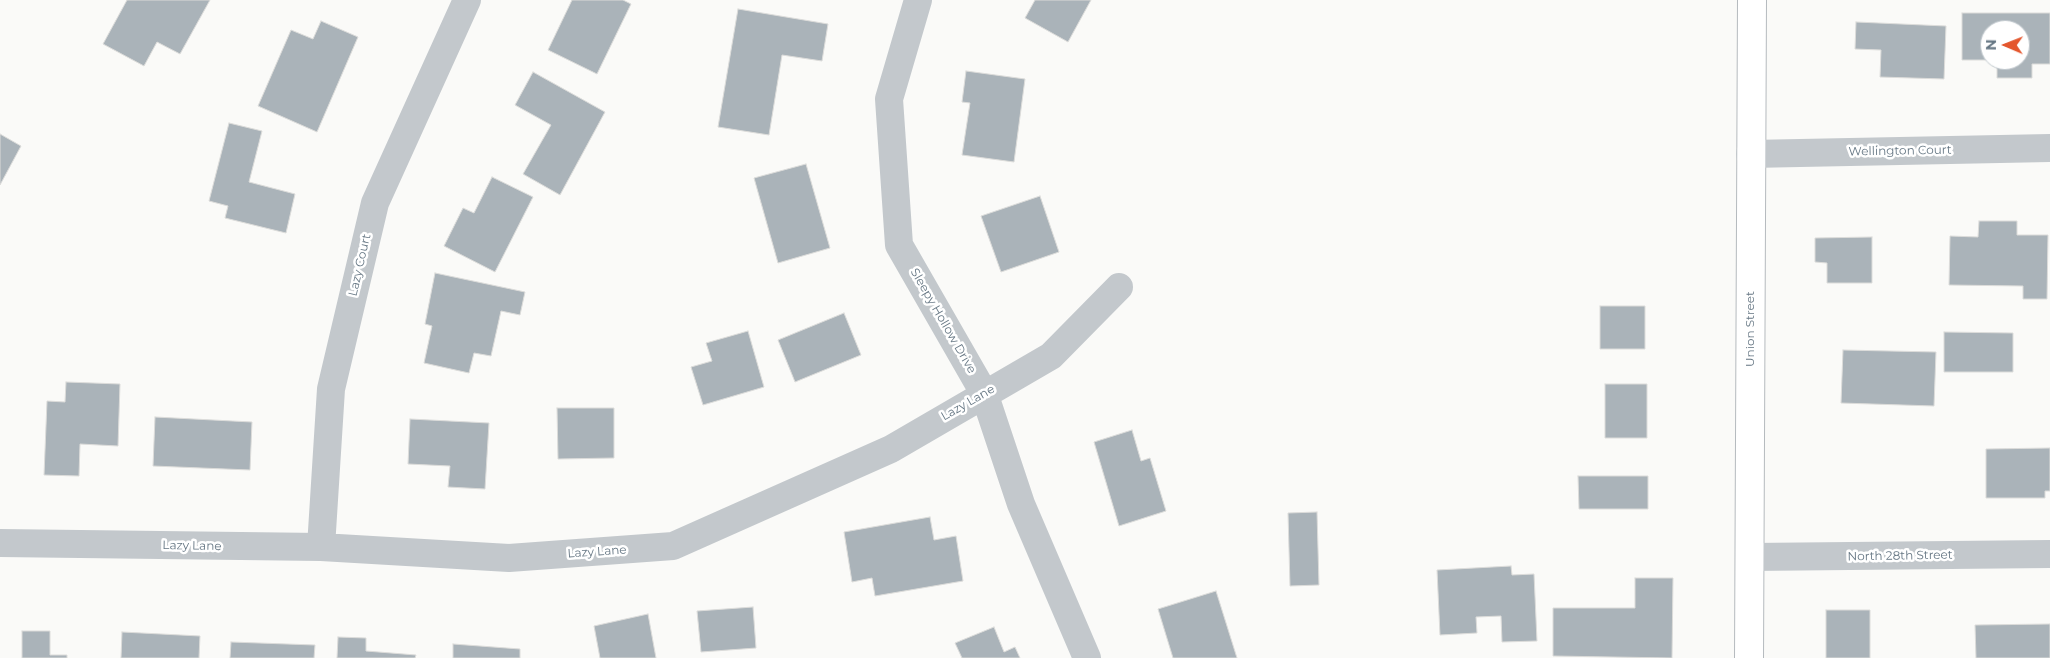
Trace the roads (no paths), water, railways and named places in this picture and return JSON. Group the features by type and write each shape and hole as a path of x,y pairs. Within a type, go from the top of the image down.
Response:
{"main road":[{"name":"Union Street","path":"1750,658 1750,154 1752,0"}],"street":[{"name":"Lazy Court","path":"321,547 331,389 375,203 466,0"},
{"name":"Sleepy Hollow Drive","path":"918,0 889,99 899,245 984,393 1020,504 1087,658"},
{"name":"Wellington Court","path":"1750,154 2050,148"},
{"name":"Lazy Lane","path":"0,544 321,547 509,558 673,546 891,449 984,393 1051,356 1119,287"},
{"name":"North 28th Street","path":"1750,558 2050,554"}]}
